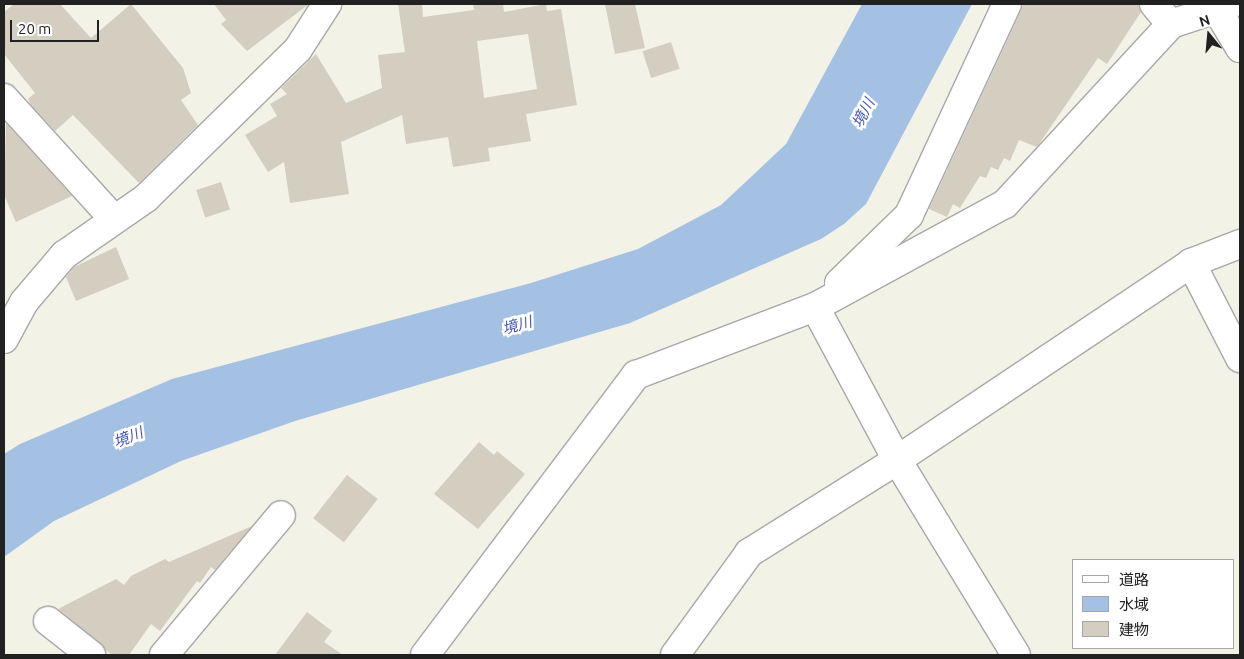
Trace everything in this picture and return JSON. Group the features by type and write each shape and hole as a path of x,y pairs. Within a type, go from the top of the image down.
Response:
{"street":[{"path":"4,338 24,302 64,255 114,218 146,198 298,49 327,4"},
{"path":"815,307 909,215 1007,4"},
{"path":"425,655 636,375 815,307 1005,204 1162,14 1223,6 1240,48"},
{"path":"4,98 114,218"},
{"path":"675,655 750,553 897,460 1191,263 1240,244"},
{"path":"1191,263 1240,358"},
{"path":"815,307 897,460 1016,655"},
{"path":"164,655 281,515"},
{"path":"48,621 91,655"}],"water":[{"name":"境川","path":"862,4 972,4 866,204 844,224 821,239 630,323 295,421 181,461 54,521 4,557 4,454 20,444 172,379 531,283 638,249 721,205 786,144"}],"building":[{"path":"14,4 60,4 91,38 131,4 183,68 191,93 181,100 198,125 139,183 73,115 55,131 31,105 28,99 35,93 4,54 4,12"},
{"path":"214,4 309,4 247,51 221,24 226,20"},
{"path":"398,4 422,4 423,17 474,10 473,4 503,4 504,12 546,4 547,11 561,9 577,105 526,114 531,141 488,148 490,161 453,167 448,137 406,144 402,115 341,142 349,194 290,203 284,162 268,172 245,135 277,116 270,104 287,94 281,88 316,54 346,103 382,88 378,55 405,52","holes":["528,34 537,89 484,98 477,41"]},
{"path":"605,4 635,4 645,48 615,54"},
{"path":"1024,4 1139,4 1141,12 1107,64 1098,58 1037,147 1019,140 1010,161 1004,158 998,170 991,167 986,178 980,176 960,208 953,204 947,217 929,209"},
{"path":"671,42 680,69 651,78 642,51"},
{"path":"6,123 72,196 16,222 4,195"},
{"path":"221,182 230,210 205,218 196,190"},
{"path":"116,247 129,279 76,301 66,277 74,267"},
{"path":"479,442 494,455 497,451 525,474 478,529 434,494"},
{"path":"347,475 378,499 344,542 313,518"},
{"path":"252,526 215,570 211,567 200,583 197,581 160,631 151,624 129,655 112,655 58,609 116,579 124,585 131,576 165,559 169,562"},
{"path":"307,612 332,631 324,642 343,655 275,655"}]}
